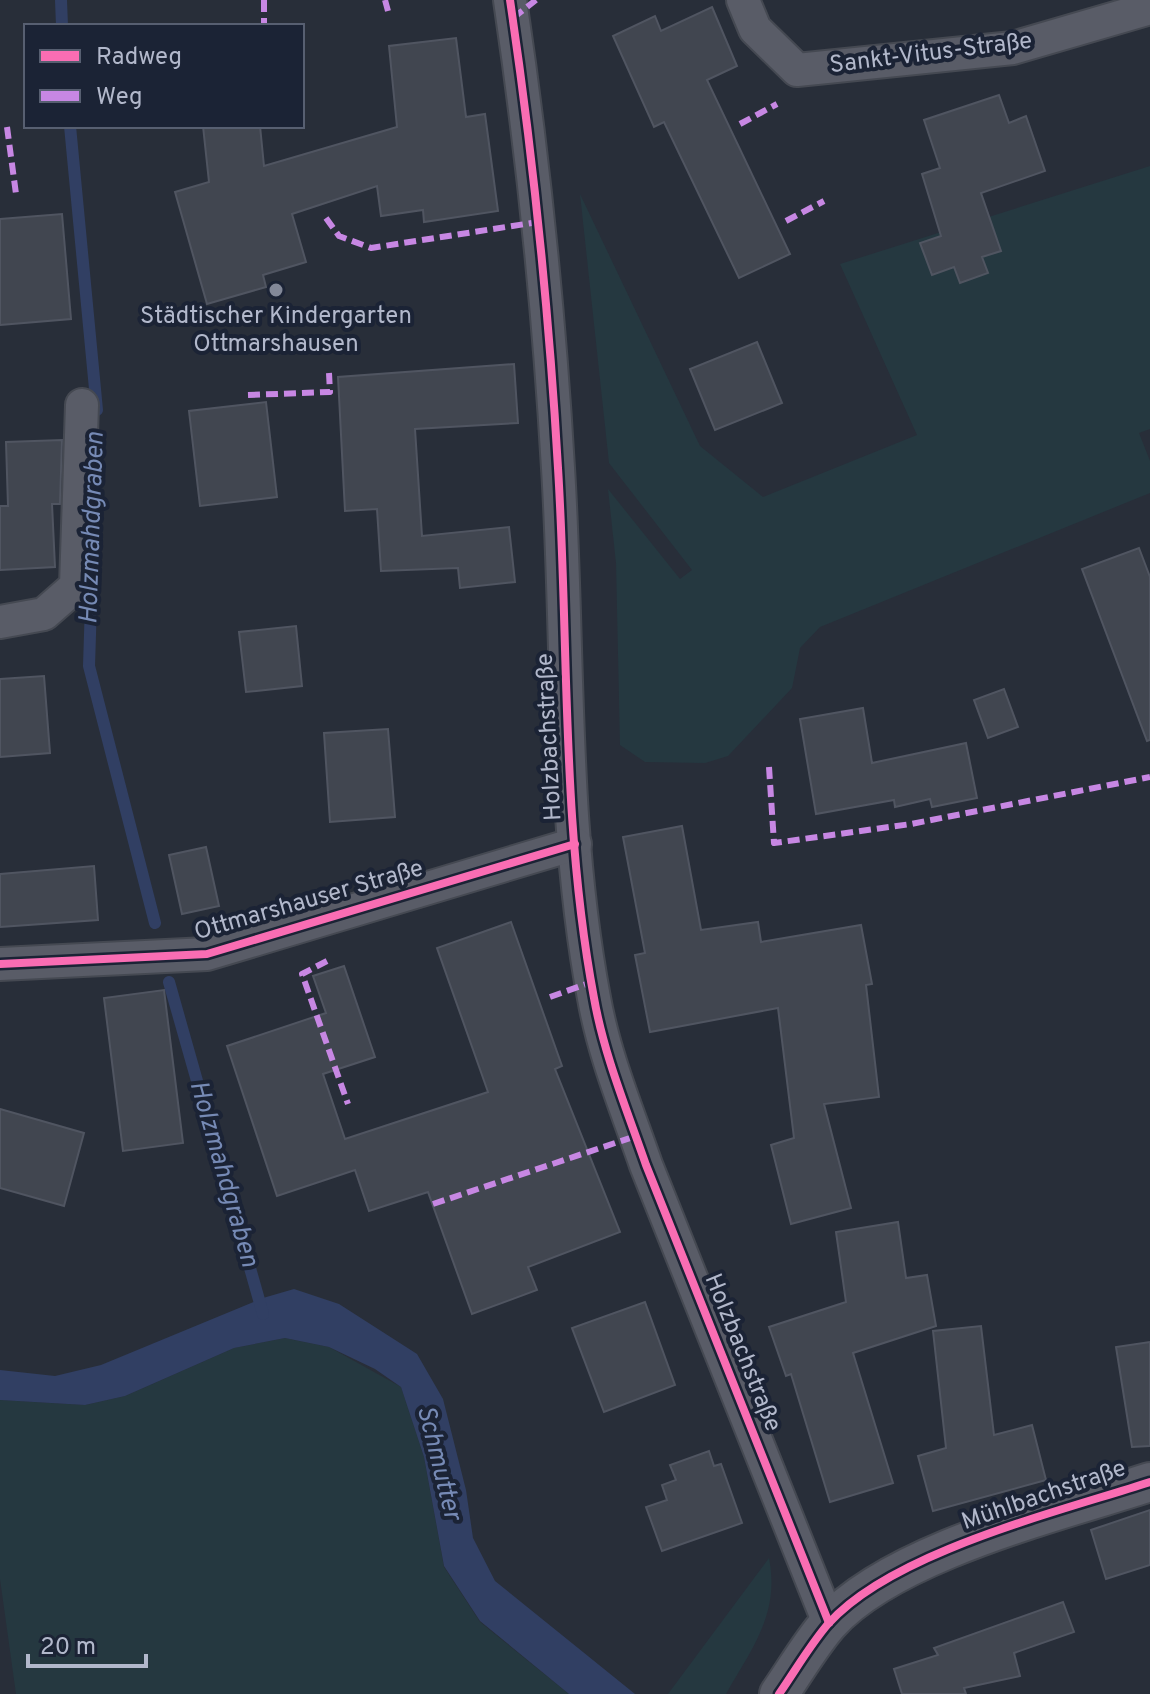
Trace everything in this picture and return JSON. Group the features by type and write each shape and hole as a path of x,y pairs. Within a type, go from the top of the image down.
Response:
{"street":[{"name":"Holzbachstraße","path":"510,0 536,200 559,469 575,844 594,998 619,1091 829,1623"},
{"name":"Sankt-Vitus-Straße","path":"743,0 755,29 797,70 1013,48 1150,8"},
{"path":"0,622 44,614 76,586 82,405"},
{"name":"Ottmarshauser Straße","path":"0,964 207,954 575,844"},
{"name":"Mühlbachstraße","path":"779,1694 829,1623 885,1579 946,1550 1150,1482"}],"shaded area":[{"path":"1150,166 1150,429 1139,433 1150,461 1150,493 820,627 800,648 792,688 728,756 705,763 645,762 620,745 616,563 608,489 680,579 692,570 609,463 580,194 700,446 763,497 917,435 840,264"},
{"path":"285,1338 329,1347 401,1387 424,1457 444,1567 480,1622 569,1694 16,1694 0,1579 0,1400 85,1405 125,1396 234,1348"},
{"path":"769,1558 771,1596 767,1614 754,1646 726,1694 668,1694"}],"water":[{"name":"Schmutter","path":"294,1289 339,1304 417,1354 443,1399 466,1490 473,1538 495,1581 635,1694 569,1694 480,1621 444,1566 424,1457 401,1387 375,1369 329,1347 285,1338 234,1348 125,1396 85,1405 0,1400 0,1370 55,1376 101,1365 263,1298"}],"building":[{"path":"712,7 737,66 707,80 790,254 739,278 664,122 654,127 613,36 655,16 661,31"},
{"path":"456,38 466,117 485,114 498,211 424,222 423,210 381,216 377,186 292,214 306,262 263,275 266,287 207,304 175,192 209,182 203,128 260,128 264,166 397,127 389,46"},
{"path":"999,95 1009,123 1026,116 1045,171 981,193 1001,251 982,257 988,273 960,283 954,267 932,275 920,243 941,236 922,174 940,168 924,120"},
{"path":"62,214 71,319 0,325 0,219"},
{"path":"757,342 782,403 715,430 690,369"},
{"path":"514,364 518,423 415,429 422,536 509,527 515,582 460,588 458,568 381,571 377,509 345,511 338,377"},
{"path":"266,402 277,497 200,506 189,411"},
{"path":"62,440 60,504 52,504 55,567 0,570 0,506 8,506 6,442"},
{"path":"1139,548 1150,577 1150,740 1147,741 1082,569"},
{"path":"296,626 302,686 246,692 239,632"},
{"path":"44,676 50,753 0,757 0,679"},
{"path":"1004,689 1018,727 988,738 974,700"},
{"path":"863,708 872,763 966,743 977,798 932,807 930,799 895,807 894,800 816,814 800,719"},
{"path":"388,729 395,817 330,822 324,733"},
{"path":"682,826 701,930 758,922 761,942 861,925 872,984 866,985 879,1097 824,1104 851,1208 791,1224 771,1145 794,1138 778,1008 650,1032 635,955 645,953 623,837"},
{"path":"206,847 219,906 182,914 169,855"},
{"path":"94,866 98,920 0,927 0,874"},
{"path":"511,922 562,1066 555,1069 620,1232 528,1267 537,1290 472,1314 428,1192 369,1211 355,1170 277,1196 227,1046 326,1013 313,976 344,966 375,1057 323,1074 345,1139 488,1092 437,948"},
{"path":"164,990 183,1143 123,1151 104,998"},
{"path":"0,1109 84,1133 64,1206 0,1188"},
{"path":"898,1222 906,1278 927,1275 936,1326 853,1353 893,1483 830,1502 791,1374 786,1376 769,1327 846,1302 836,1232"},
{"path":"645,1302 675,1385 604,1412 572,1328"},
{"path":"981,1326 994,1435 1032,1425 1046,1480 933,1511 918,1456 946,1448 933,1331"},
{"path":"1150,1342 1150,1446 1132,1447 1116,1347"},
{"path":"709,1451 714,1466 721,1464 742,1523 662,1551 646,1507 667,1500 662,1485 676,1480 670,1465"},
{"path":"1150,1510 1150,1565 1106,1579 1091,1530"},
{"path":"1063,1602 1074,1632 1014,1653 1020,1676 964,1688 966,1694 902,1694 894,1669 938,1655 934,1648"}],"waterway":[{"name":"Holzmahdgraben","path":"61,0 62,24"},
{"name":"Holzmahdgraben","path":"70,128 97,410"},
{"name":"Holzmahdgraben","path":"92,572 89,666 155,923"},
{"name":"Holzmahdgraben","path":"169,982 263,1314"}],"marked path":[{"path":"264,0 264,24"},
{"path":"385,0 388,11"},
{"path":"513,18 536,0"},
{"path":"740,124 777,104"},
{"path":"7,127 16,194"},
{"path":"786,221 824,201"},
{"path":"326,218 339,236 371,248 538,222"},
{"path":"248,395 330,392 329,373"},
{"path":"769,767 774,843 911,824 1150,777"},
{"path":"327,961 302,974 348,1104"},
{"path":"550,997 592,982"},
{"path":"433,1204 636,1136"}],"cycle path":[{"path":"510,0 533,175 550,351 558,468 571,800 583,932 598,1019 646,1165 829,1623"},
{"path":"0,964 207,954 575,844"},
{"path":"779,1694 828,1624 856,1598 892,1576 978,1537 1150,1482"}],"place":[{"name":"Städtischer Kindergarten Ottmarshausen","path":"276,290"}]}
